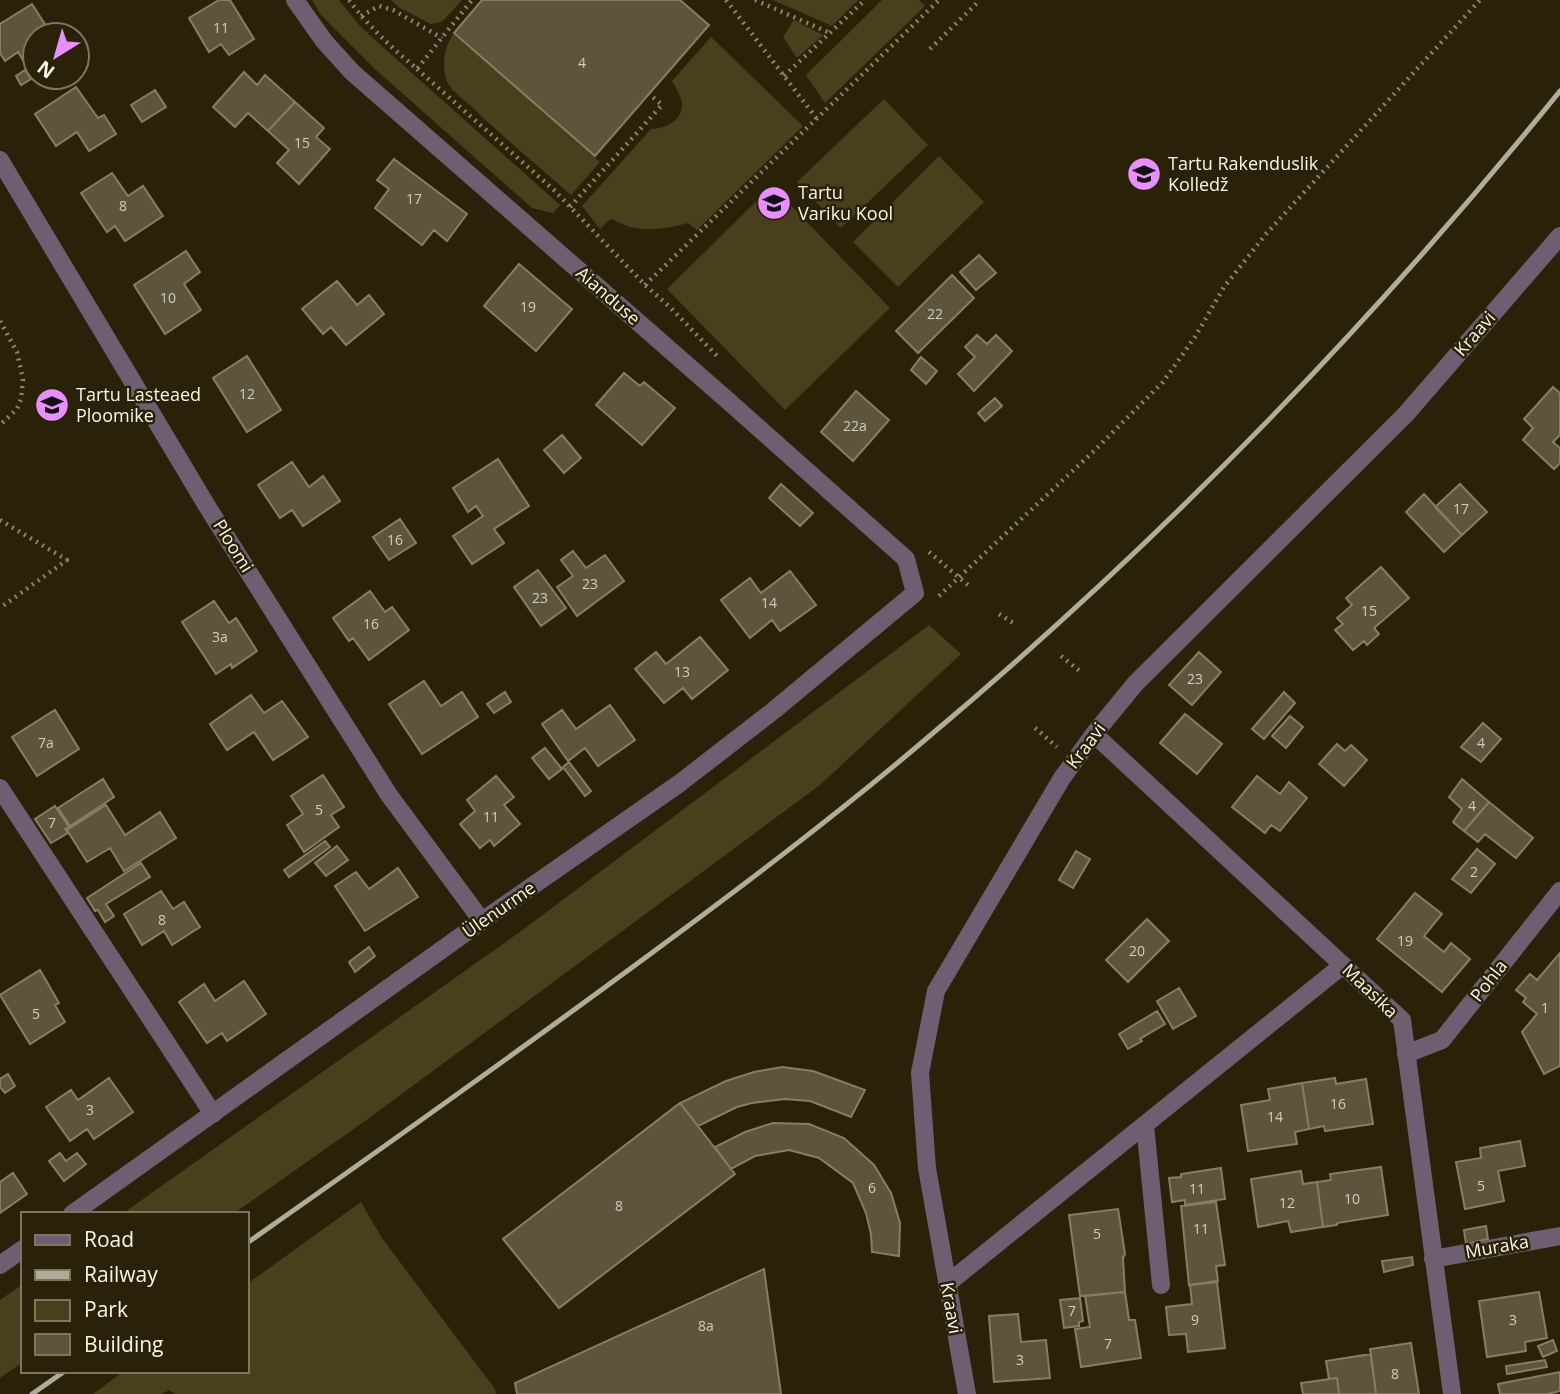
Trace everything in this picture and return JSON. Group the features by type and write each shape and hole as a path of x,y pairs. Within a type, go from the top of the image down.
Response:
{"street":[{"name":"Aianduse","path":"295,0 324,41 352,72 906,559 915,593"},
{"name":"Ploomi","path":"0,160 210,511 389,795 482,921"},
{"name":"Kraavi","path":"967,1394 927,1168 920,1073 936,991 1062,778 1135,684 1406,414 1560,236"},
{"name":"Ülenurme","path":"75,1212 680,783 773,711 915,593"},
{"name":"Maasika","path":"1094,734 1402,1020 1452,1394"},
{"path":"0,788 213,1114"},
{"name":"Pohla","path":"1406,1054 1442,1040 1560,891"},
{"path":"947,1284 1343,965"},
{"path":"1145,1125 1161,1285"},
{"name":"Muraka","path":"1433,1259 1560,1236"},
{"path":"0,1265 21,1250"}],"path":[{"path":"349,0 360,16 390,47 555,191 726,365"},
{"path":"417,69 472,0"},
{"path":"726,0 817,119"},
{"path":"755,0 830,33"},
{"path":"784,76 865,0"},
{"path":"930,49 980,0"},
{"path":"933,602 1095,450 1163,382 1195,337 1224,288 1266,234 1480,0"},
{"path":"645,285 935,1"},
{"path":"360,16 378,3 442,38"},
{"path":"570,207 662,105 649,94"},
{"path":"0,321 17,352 23,379 21,399 16,409 0,425"},
{"path":"0,520 67,560 0,608"},
{"path":"927,551 969,586"},
{"path":"999,614 1014,624"},
{"path":"1061,656 1081,672"}],"green space":[{"path":"312,0 339,0 360,26 560,205 553,213 532,208 376,70 321,15"},
{"path":"391,0 462,0 442,22 431,24 400,8"},
{"path":"773,0 858,0 832,26"},
{"path":"882,0 919,0 925,6 825,103 806,75"},
{"path":"794,20 823,35 797,58 783,37"},
{"path":"454,33 600,162 571,195 449,85 444,58"},
{"path":"711,37 803,126 697,230 688,223 659,229 640,229 612,219 600,229 582,206 651,129 670,124 679,115 682,103 672,81"},
{"path":"884,99 928,145 841,228 797,182"},
{"path":"939,156 984,202 898,287 853,242"},
{"path":"772,186 890,308 785,410 667,289"},
{"path":"929,625 961,654 820,785 372,1116 236,1212 125,1212 524,929"},
{"path":"361,1202 382,1238 495,1389 496,1394 175,1394 169,1390 162,1394 93,1394 121,1373 248,1373 248,1283"},
{"path":"21,1285 21,1363 0,1378 0,1300"}],"building":[{"path":"219,0 230,0 254,39 229,55 221,44 209,52 189,18"},
{"path":"482,0 680,0 709,25 595,156 454,33"},
{"path":"32,4 43,21 21,21 21,57 18,52 5,61 0,53 0,24"},
{"path":"244,72 257,85 265,75 295,102 268,131 248,113 235,127 213,107"},
{"path":"21,73 21,85 16,76"},
{"path":"155,90 166,107 142,122 131,105"},
{"path":"70,91 79,91 98,118 104,115 116,134 89,151 77,132 56,146 35,114"},
{"path":"295,102 324,128 316,137 330,149 299,184 277,163 289,150 268,131"},
{"path":"394,159 467,214 447,241 434,230 422,245 375,208 389,189 377,180"},
{"path":"112,173 128,196 143,186 163,216 125,241 115,226 107,232 81,193"},
{"path":"186,251 200,272 184,284 201,310 165,334 134,285"},
{"path":"979,255 996,273 976,290 960,272"},
{"path":"519,264 572,309 536,351 484,306"},
{"path":"952,275 974,298 918,353 896,331"},
{"path":"337,281 357,305 369,295 384,314 346,345 331,327 323,334 302,309"},
{"path":"977,335 987,344 996,335 1012,351 974,391 958,374 975,357 965,347"},
{"path":"247,356 281,410 247,432 213,378"},
{"path":"921,357 937,371 926,384 911,370"},
{"path":"624,373 640,386 644,382 675,408 642,445 596,405"},
{"path":"1553,387 1560,393 1560,435 1553,442 1560,448 1560,463 1554,469 1523,440 1533,428 1524,419"},
{"path":"856,391 889,420 853,461 821,432"},
{"path":"995,398 1002,406 985,421 978,413"},
{"path":"562,435 581,458 564,473 544,450"},
{"path":"498,459 529,506 494,529 504,543 472,564 453,536 483,516 476,506 468,512 453,488"},
{"path":"292,462 309,487 323,476 340,501 303,526 292,510 280,518 258,485"},
{"path":"781,484 813,513 800,526 769,498"},
{"path":"1460,484 1487,512 1462,535 1435,507"},
{"path":"1424,494 1462,535 1444,552 1406,512"},
{"path":"400,519 416,543 389,560 373,537"},
{"path":"573,551 586,568 605,555 624,581 577,616 557,587 573,576 561,560"},
{"path":"1381,567 1409,598 1374,628 1379,634 1367,645 1364,641 1353,650 1335,630 1343,624 1337,618 1352,605 1346,598"},
{"path":"538,570 566,608 541,626 514,587"},
{"path":"790,571 816,605 780,631 772,620 750,638 721,600 750,578 761,593"},
{"path":"370,591 385,612 392,607 409,630 369,660 353,638 349,641 333,618"},
{"path":"214,601 229,623 236,618 257,651 232,668 231,664 216,674 182,622"},
{"path":"700,637 728,670 692,699 683,688 664,703 635,669 656,652 666,664"},
{"path":"1199,652 1221,672 1192,705 1169,685"},
{"path":"424,681 441,706 462,692 478,717 422,754 389,704"},
{"path":"505,692 511,702 494,713 487,704"},
{"path":"1284,692 1295,703 1264,739 1252,729"},
{"path":"251,695 264,713 282,701 308,737 273,760 254,732 227,750 210,724"},
{"path":"610,705 635,740 598,766 585,748 568,761 542,724 562,710 576,729"},
{"path":"55,710 79,749 37,776 12,737"},
{"path":"1185,714 1222,744 1197,774 1160,743"},
{"path":"1290,716 1303,727 1286,748 1272,736"},
{"path":"1483,723 1501,739 1481,762 1461,747"},
{"path":"1337,744 1345,751 1351,745 1367,760 1344,786 1319,764"},
{"path":"545,748 562,769 549,779 532,758"},
{"path":"569,762 591,791 585,796 563,767"},
{"path":"323,775 344,807 331,815 339,827 304,852 287,825 303,814 291,796"},
{"path":"496,776 514,797 504,805 520,824 494,846 490,840 480,848 460,824 475,811 467,800"},
{"path":"1257,776 1280,794 1289,782 1307,798 1280,831 1271,825 1265,833 1232,807"},
{"path":"103,779 114,797 70,826 58,808"},
{"path":"1462,779 1489,802 1464,831 1453,822 1462,809 1449,797"},
{"path":"1489,802 1533,838 1516,858 1485,834 1478,842 1464,831"},
{"path":"106,805 125,835 160,812 176,838 124,871 110,848 87,862 67,830"},
{"path":"55,806 69,827 65,829 68,833 51,843 35,819"},
{"path":"325,841 330,847 289,877 284,870"},
{"path":"337,846 348,860 326,876 315,863"},
{"path":"1477,849 1495,864 1471,893 1452,879"},
{"path":"1076,851 1090,859 1073,888 1059,880"},
{"path":"141,863 150,877 106,904 114,916 105,922 87,898"},
{"path":"398,868 418,897 365,931 335,886 356,872 369,889"},
{"path":"161,891 173,909 184,902 200,927 172,945 164,931 142,945 124,914"},
{"path":"1415,893 1442,914 1424,936 1444,952 1451,943 1470,959 1442,992 1377,939"},
{"path":"1147,919 1169,941 1128,982 1106,960"},
{"path":"369,947 375,956 355,972 349,962"},
{"path":"1560,953 1560,1066 1544,1074 1522,1032 1537,1014 1523,1002 1526,998 1516,990 1530,974 1537,980"},
{"path":"40,970 59,1003 55,1005 65,1022 30,1044 0,995"},
{"path":"244,981 266,1014 227,1041 222,1033 207,1043 179,1002 204,984 215,1001"},
{"path":"1179,988 1196,1016 1173,1029 1157,1001"},
{"path":"1157,1011 1165,1024 1128,1049 1119,1034"},
{"path":"782,1067 813,1071 865,1090 851,1117 810,1101 785,1099 737,1107 698,1126 680,1103 726,1081"},
{"path":"8,1074 15,1086 5,1093 0,1087 0,1079"},
{"path":"109,1078 133,1112 94,1139 87,1129 70,1141 46,1107 71,1090 78,1100"},
{"path":"1335,1078 1336,1084 1366,1079 1373,1124 1325,1131 1324,1126 1309,1129 1302,1083"},
{"path":"1302,1083 1309,1129 1295,1132 1297,1144 1248,1151 1241,1105 1270,1100 1268,1089"},
{"path":"680,1103 735,1174 559,1308 503,1239"},
{"path":"773,1123 809,1124 844,1138 874,1165 891,1193 900,1223 899,1256 872,1252 866,1213 853,1183 819,1158 789,1150 755,1156 731,1169 715,1147 745,1132"},
{"path":"1520,1141 1525,1166 1498,1171 1504,1201 1465,1209 1456,1162 1481,1158 1480,1148"},
{"path":"60,1153 66,1161 77,1153 86,1164 64,1181 49,1161"},
{"path":"1381,1167 1388,1215 1323,1227 1317,1182 1331,1180 1330,1174"},
{"path":"1221,1168 1225,1199 1185,1205 1185,1200 1172,1202 1169,1178"},
{"path":"1301,1171 1303,1184 1317,1182 1323,1227 1291,1232 1288,1221 1258,1227 1251,1179"},
{"path":"13,1173 27,1194 0,1213 0,1182"},
{"path":"1216,1202 1225,1265 1216,1266 1218,1281 1189,1285 1181,1206"},
{"path":"1118,1209 1125,1254 1125,1292 1080,1296 1069,1215"},
{"path":"1486,1226 1488,1239 1466,1244 1464,1230"},
{"path":"1412,1257 1413,1265 1384,1272 1382,1261"},
{"path":"764,1269 781,1394 517,1394 515,1383"},
{"path":"1217,1282 1225,1348 1188,1352 1186,1334 1169,1335 1166,1307 1192,1304 1190,1285"},
{"path":"1125,1292 1129,1320 1135,1320 1141,1358 1081,1367 1075,1329 1090,1327 1085,1296"},
{"path":"1539,1292 1547,1338 1525,1342 1526,1351 1487,1357 1479,1301"},
{"path":"1080,1298 1083,1321 1079,1322 1079,1326 1064,1328 1060,1300"},
{"path":"1018,1314 1021,1342 1046,1340 1050,1378 994,1382 989,1316"},
{"path":"1553,1340 1557,1351 1543,1357 1538,1346"},
{"path":"1411,1343 1419,1394 1376,1394 1370,1349"},
{"path":"1371,1354 1376,1394 1339,1394 1337,1378 1329,1379 1326,1361"},
{"path":"1545,1360 1547,1367 1507,1374 1506,1366"},
{"path":"1560,1372 1560,1391 1548,1394 1500,1394 1498,1384"},
{"path":"1337,1378 1339,1394 1303,1394 1301,1383"}],"railway":[{"path":"248,1242 538,1036 745,883 891,769 1012,665 1096,589 1259,430 1413,264 1560,91"},
{"path":"32,1394 62,1373"}],"place":[{"name":"Tartu Rakenduslik Kolledž","path":"1144,174"},
{"name":"Tartu Variku Kool","path":"774,203"},
{"name":"Tartu Lasteaed Ploomike","path":"52,405"}]}
